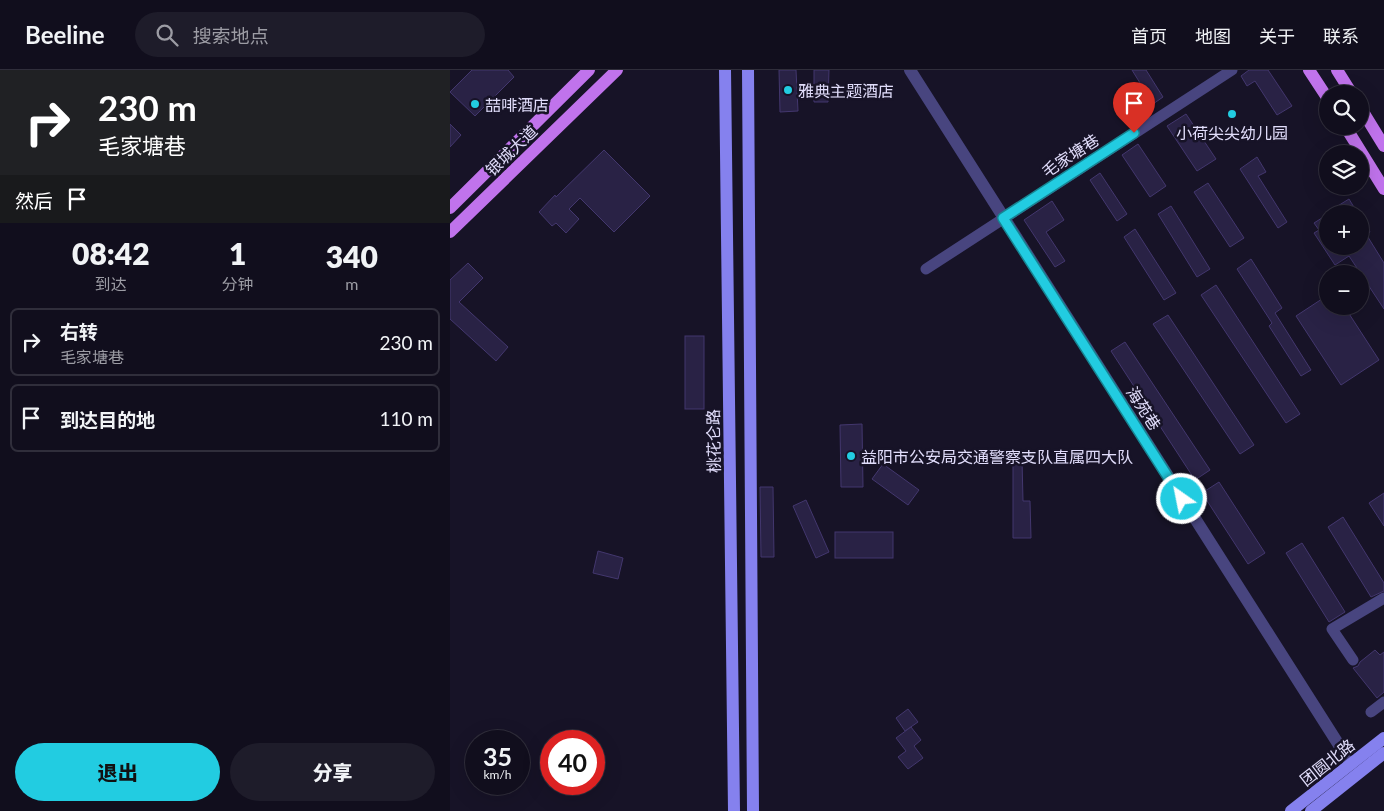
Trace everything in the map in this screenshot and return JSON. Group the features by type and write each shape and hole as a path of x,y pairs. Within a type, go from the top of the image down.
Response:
{"main road":[{"name":"银城大道","path":"450,208 589,70"},
{"name":"银城大道","path":"450,232 617,70"},
{"path":"715,70 726,88"},
{"name":"桃花仑路","path":"725,70 734,811"},
{"path":"748,70 753,811"},
{"path":"1310,70 1319,85"},
{"path":"1338,70 1347,85"},
{"path":"1369,122 1384,146"},
{"path":"1351,135 1384,189"},
{"name":"团圆北路","path":"1291,811 1384,738"},
{"name":"团圆北路","path":"1311,811 1384,753"}],"street":[{"name":"海苑巷","path":"910,70 1351,764"},
{"name":"毛家塘巷","path":"926,268 1232,70"},
{"path":"1353,660 1332,629 1384,598"},
{"path":"1372,712 1384,702"}],"building":[{"name":"喆啡酒店","path":"472,70 508,70 514,77 475,116 450,92"},
{"name":"雅典主题酒店","path":"779,70 796,70 798,111 780,112"},
{"path":"814,70 829,70 828,102 814,102"},
{"path":"1132,70 1146,70 1163,97 1153,104"},
{"path":"1249,70 1268,70 1292,106 1277,115 1255,81 1247,86 1241,76"},
{"path":"1186,114 1216,159 1197,171 1167,126"},
{"path":"450,124 461,135 450,147"},
{"path":"1138,144 1166,186 1150,197 1122,155"},
{"path":"604,150 650,196 614,232 580,198 569,209 579,219 566,233 556,223 552,226 539,212"},
{"path":"1257,157 1266,172 1258,176 1287,222 1278,228 1240,169"},
{"path":"1100,173 1127,214 1117,221 1090,180"},
{"path":"1208,183 1244,238 1230,247 1194,192"},
{"path":"1349,199 1353,205 1339,205"},
{"path":"1052,201 1064,220 1046,232 1065,261 1055,267 1024,220"},
{"path":"1171,206 1210,269 1197,277 1158,214"},
{"path":"1319,220 1319,230 1314,223"},
{"path":"1135,229 1176,293 1164,300 1124,237"},
{"path":"1319,230 1319,241 1314,233"},
{"path":"1369,239 1384,263 1384,309 1369,286 1369,265 1355,265 1349,256 1335,265 1328,255 1369,255"},
{"path":"1251,259 1282,308 1275,313 1311,370 1301,376 1269,326 1272,323 1237,269"},
{"path":"468,263 483,278 459,302 508,347 496,361 450,319 450,280"},
{"path":"1216,285 1300,414 1286,423 1201,295"},
{"path":"1319,301 1319,315 1350,315 1379,360 1341,385 1296,316"},
{"path":"1168,315 1254,445 1240,454 1153,324"},
{"path":"685,336 704,336 704,409 685,409"},
{"path":"1125,342 1210,470 1195,480 1111,351"},
{"name":"益阳市公安局交通警察支队直属四大队","path":"862,424 863,487 841,487 840,425"},
{"path":"1013,460 1022,460 1023,501 1030,501 1031,538 1013,538"},
{"path":"883,464 919,490 908,505 872,479"},
{"path":"1219,482 1265,553 1248,564 1202,493"},
{"path":"760,487 773,487 774,557 761,557"},
{"path":"1384,493 1384,526 1369,503"},
{"path":"806,500 829,552 816,558 793,506"},
{"path":"1343,517 1384,583 1384,591 1371,597 1328,527"},
{"path":"835,532 893,532 893,558 835,558"},
{"path":"1302,543 1345,612 1329,622 1286,553"},
{"path":"598,551 623,558 618,579 593,573"},
{"path":"1375,650 1380,655 1384,652 1384,692 1377,698 1353,668 1358,666 1360,662"},
{"path":"908,709 918,722 905,731 896,718"},
{"path":"911,727 921,740 914,746 923,758 908,769 898,757 906,751 896,738"}],"place":[{"name":"雅典主题酒店","path":"788,90"},
{"name":"喆啡酒店","path":"475,104"},
{"name":"小荷尖尖幼儿园","path":"1232,114"},
{"name":"益阳市公安局交通警察支队直属四大队","path":"851,456"}],"route":[{"path":"1134,133 1003,218 1182,499"}]}
